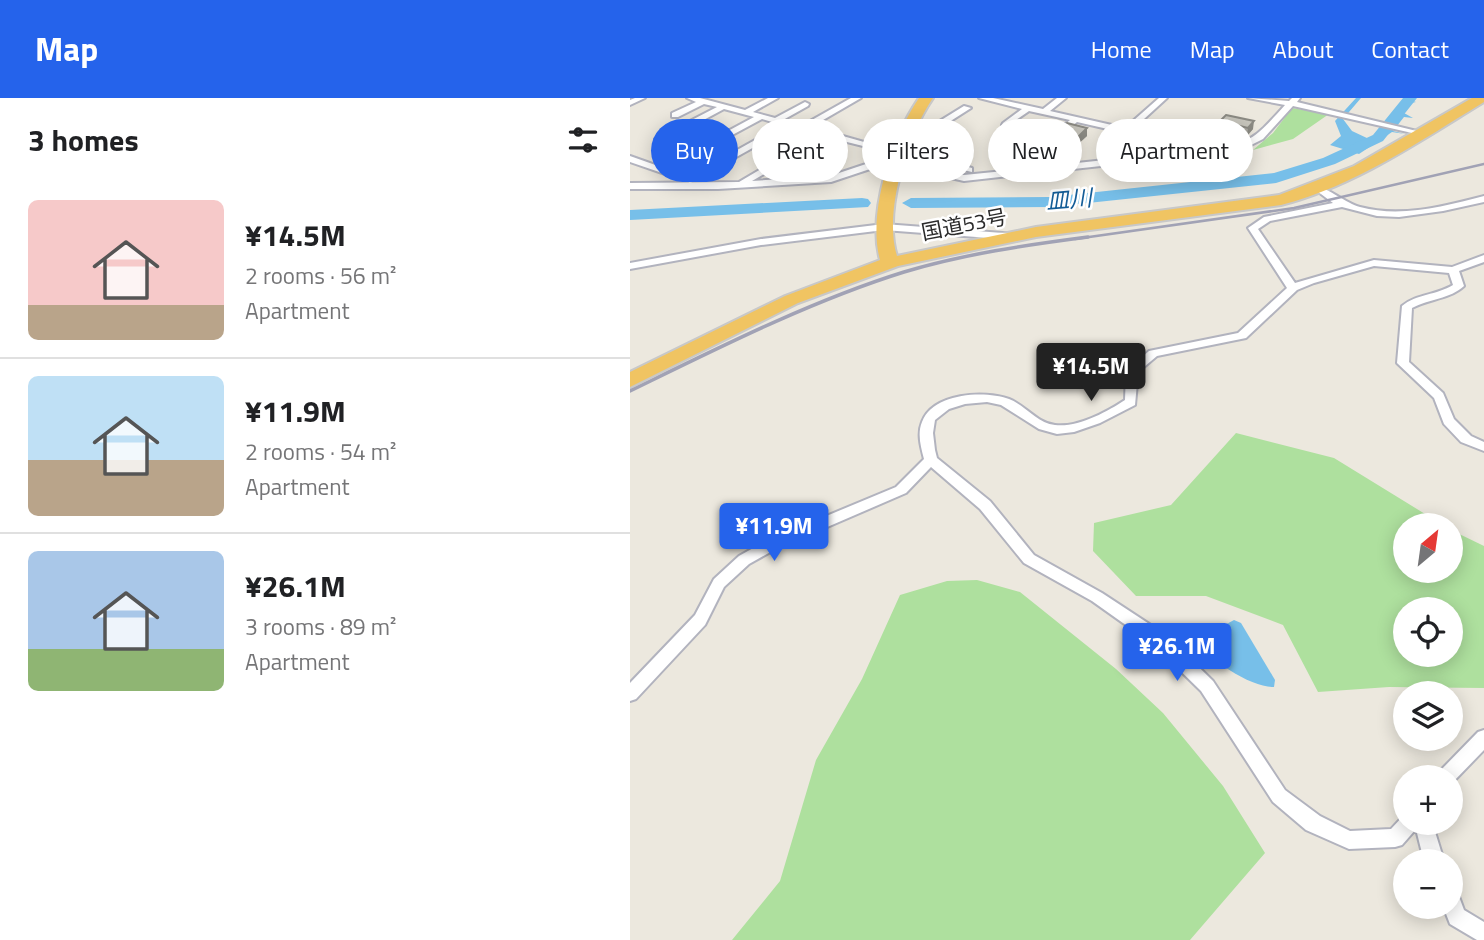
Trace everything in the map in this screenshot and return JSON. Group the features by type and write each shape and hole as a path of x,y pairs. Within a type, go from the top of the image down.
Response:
{"highway":[{"name":"国道53号","path":"911,119 926,98"},
{"name":"国道53号","path":"630,380 821,288 890,263 984,241 1281,200 1320,189 1361,170 1481,98"},
{"name":"国道53号","path":"890,263 883,251 892,182"}],"street":[{"path":"630,103 640,98"},
{"path":"691,98 768,119"},
{"path":"746,113 774,98"},
{"path":"820,119 857,98"},
{"path":"983,98 1076,119"},
{"path":"1016,106 1027,98"},
{"path":"1044,112 1062,98"},
{"path":"1139,119 1163,98"},
{"path":"1252,98 1292,101 1421,133"},
{"path":"675,115 703,101"},
{"path":"1253,141 1260,137 1292,101"},
{"path":"778,119 804,104"},
{"path":"700,119 723,107"},
{"path":"949,119 967,108"},
{"path":"1014,119 1028,108"},
{"path":"738,129 760,117"},
{"path":"630,159 651,166"},
{"path":"630,186 693,182 740,185 831,179 862,168"},
{"path":"740,185 752,178"},
{"path":"1320,189 1343,204 1368,212 1453,207 1484,199"},
{"path":"1293,288 1253,228 1267,219 1343,204"},
{"path":"630,266 761,242 885,224 1018,237"},
{"path":"1398,835 1395,838 1349,840 1313,823 1279,796 1206,686 1160,640 1097,597 1029,559 985,505 931,460 927,428 930,419 941,409 955,403 986,398 1004,402 1045,428 1068,429 1131,402 1132,371 1153,353 1241,336 1293,288 1374,263 1453,270 1484,258"},
{"path":"1453,270 1459,286 1453,292 1418,299 1406,306 1404,363 1439,396 1448,421 1466,439 1484,447"},
{"path":"630,694 700,620 719,583 744,560 769,546 901,490 931,460"},
{"path":"1458,765 1484,738"},
{"path":"1462,919 1484,933"}],"green space":[{"path":"1292,108 1329,114 1293,139 1253,150 1273,133"},
{"path":"1236,433 1334,458 1423,513 1393,513 1393,583 1463,583 1463,536 1484,546 1484,688 1463,688 1463,681 1393,681 1393,687 1318,692 1283,625 1206,596 1136,596 1093,551 1094,523 1171,505"},
{"path":"977,580 1020,592 1116,669 1163,713 1223,786 1265,853 1190,940 732,940 780,881 816,760 862,679 900,595 947,581"}],"water":[{"path":"1356,98 1361,98 1343,119 1352,131 1369,139 1391,120 1404,98 1415,98 1413,101 1416,102 1411,103 1404,113 1413,118 1404,117 1393,131 1405,134 1392,132 1359,154 1330,145 1341,136 1335,121"},
{"path":"1234,620 1241,623 1275,680 1274,687 1243,678 1220,664 1203,647 1199,639"}],"building":[{"path":"1226,115 1245,119 1222,119"}],"waterway":[{"name":"皿川","path":"911,203 1050,202 1276,178 1329,161 1378,138 1410,98"},
{"name":"皿川","path":"630,215 862,203"}],"railway":[{"path":"1075,239 1294,208 1484,164"},
{"path":"630,391 765,326 904,272 972,255 1088,237"}]}
